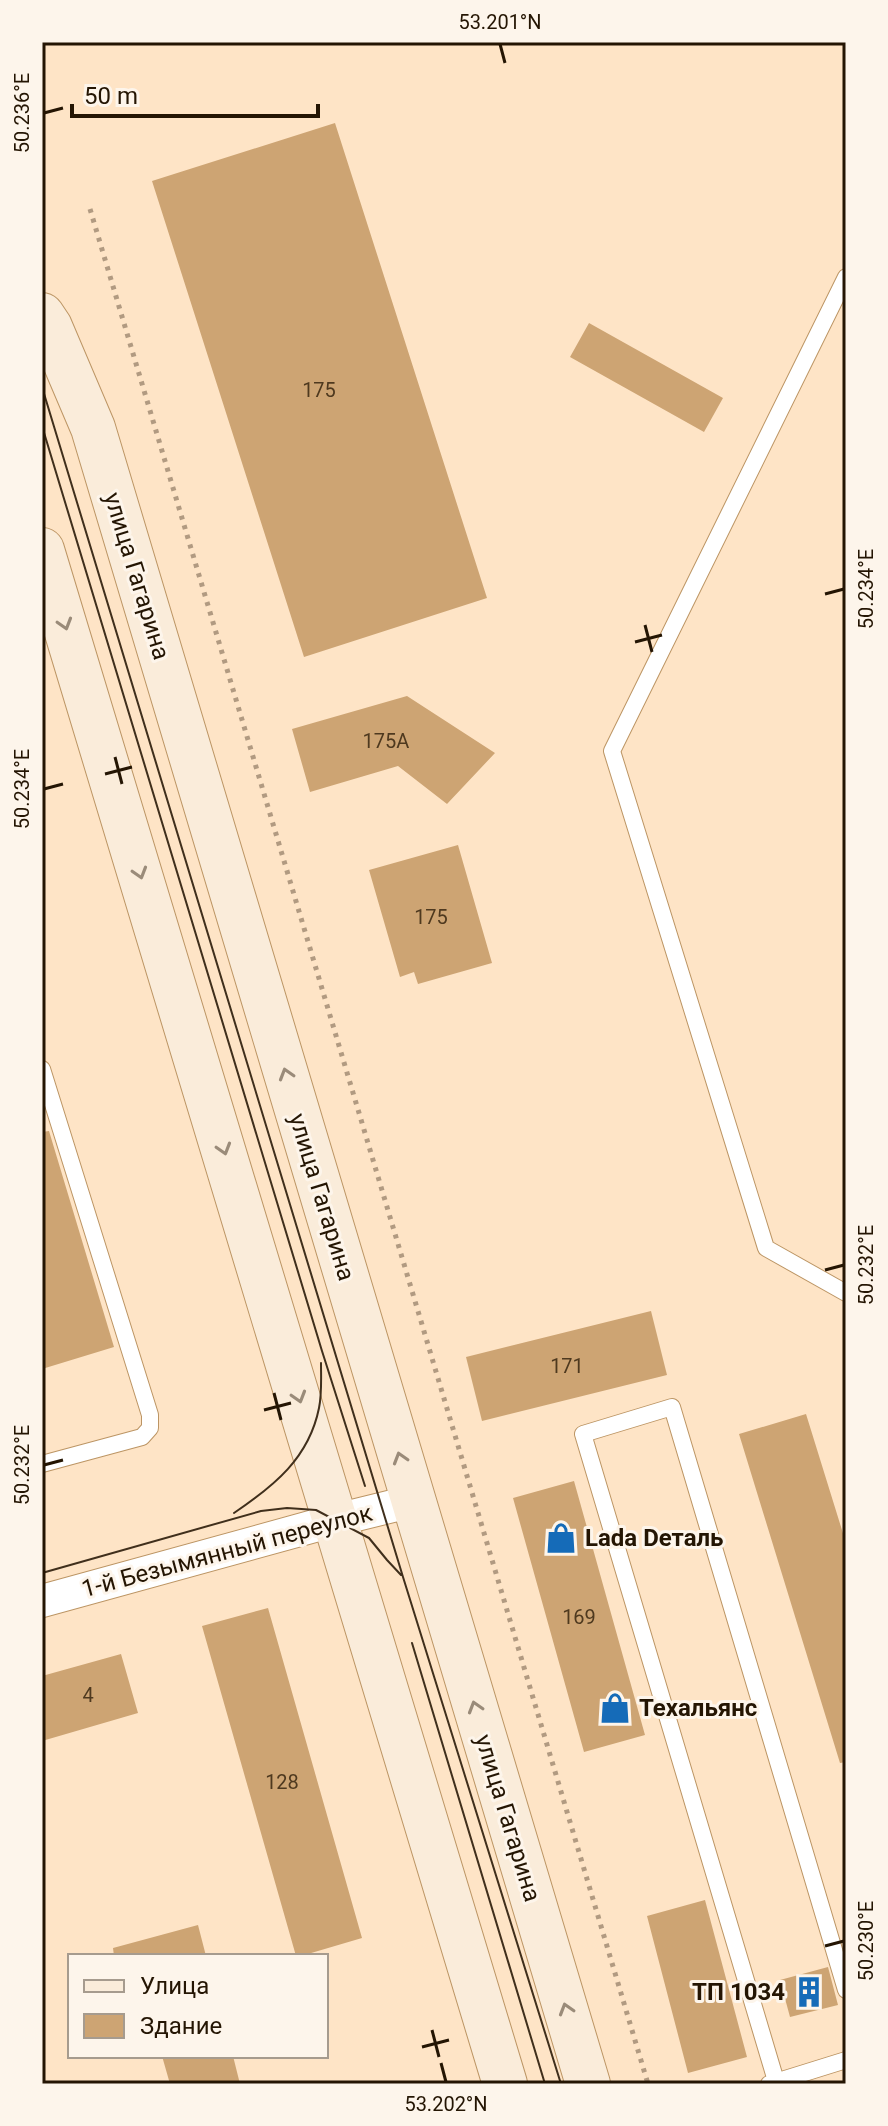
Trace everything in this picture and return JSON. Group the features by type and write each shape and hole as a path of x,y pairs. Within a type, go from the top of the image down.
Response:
{"main road":[{"name":"улица Гагарина","path":"42,315 93,428 588,2084"},
{"path":"42,550 505,2084"}],"street":[{"name":"1-й Безымянный переулок","path":"42,1601 413,1501"}],"lane":[{"path":"846,277 612,751 766,1248 846,1293"},
{"path":"42,1069 150,1415 150,1428 142,1437 42,1464"},
{"path":"846,1990 672,1407 583,1434 773,2083 846,2060"}],"path":[{"path":"90,209 648,2084"}],"building":[{"path":"335,123 487,598 304,657 152,181"},
{"path":"589,323 723,398 704,432 570,357"},
{"path":"407,696 495,753 447,804 398,766 310,792 292,729"},
{"path":"458,845 492,963 418,984 414,972 400,977 369,870"},
{"path":"49,1131 114,1347 42,1369 42,1132"},
{"path":"651,1311 667,1375 482,1421 466,1357"},
{"path":"806,1414 846,1543 846,1762 840,1763 739,1434"},
{"path":"574,1481 645,1735 584,1752 513,1498"},
{"path":"268,1608 362,1938 308,1954 295,1954 202,1626"},
{"path":"121,1654 138,1713 42,1741 42,1676"},
{"path":"705,1900 747,2057 688,2073 647,1916"},
{"path":"198,1925 205,1954 114,1954 113,1948"},
{"name":"ТП 1034","path":"828,1967 838,2005 790,2017 780,1980"},
{"path":"163,2058 234,2058 240,2084 170,2084"}],"tram line":[{"path":"42,387 403,1577 561,2084"},
{"path":"42,426 365,1486"},
{"path":"234,1513 276,1481 307,1442 320,1403 321,1363"},
{"path":"42,1573 261,1511 287,1508 316,1510 369,1538 401,1575"},
{"path":"412,1643 545,2084"}],"place":[{"name":"Lada Dеталь","path":"561,1538"},
{"name":"Техальянс","path":"615,1708"},
{"name":"ТП 1034","path":"809,1992"}]}
